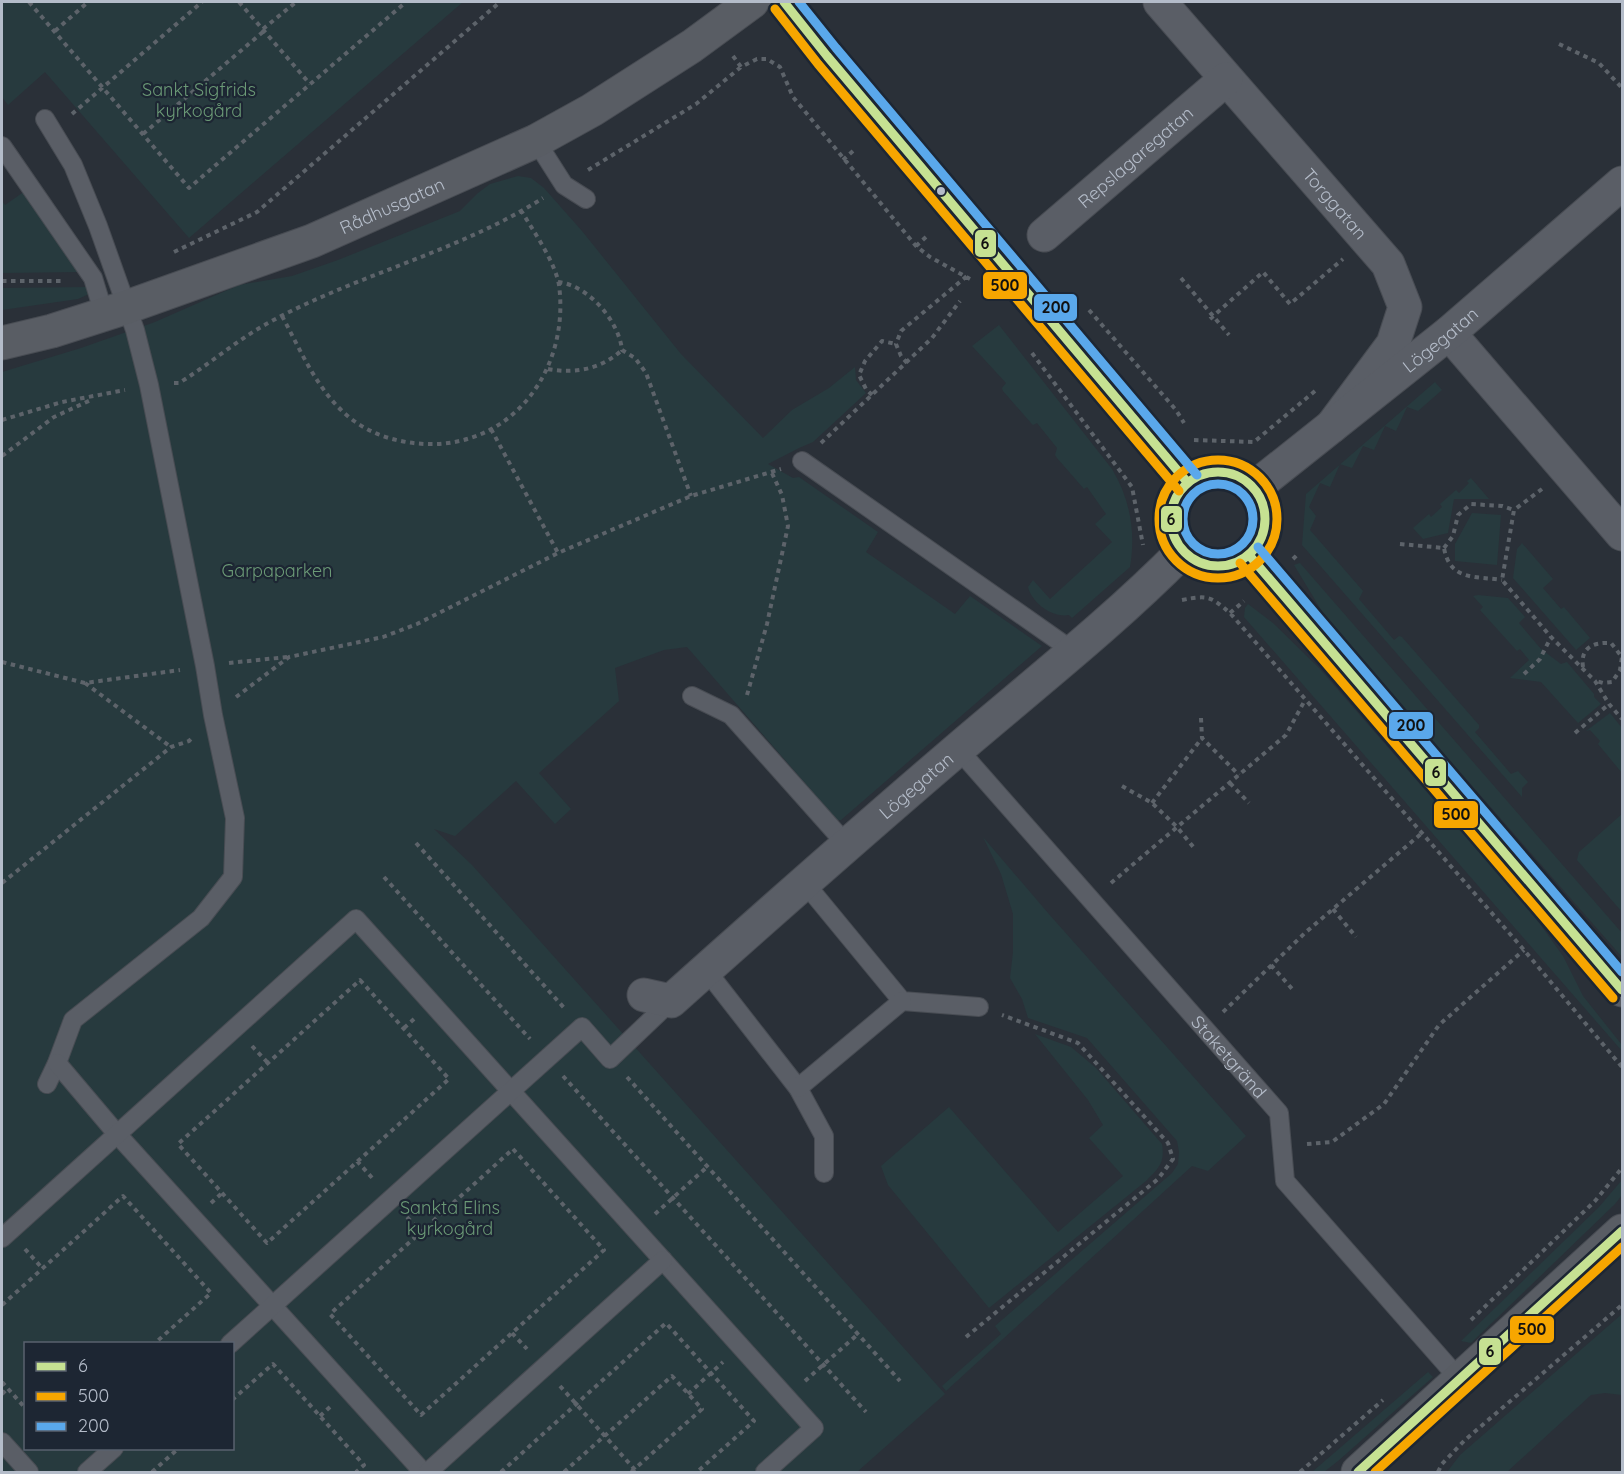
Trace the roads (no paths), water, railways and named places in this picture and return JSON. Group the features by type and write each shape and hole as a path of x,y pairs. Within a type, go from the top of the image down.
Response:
{"street":[{"name":"Rådhusgatan","path":"2,343 52,331 116,310 312,241 536,141 592,110 692,46 752,2"},
{"path":"784,2 835,66 1188,483"},
{"name":"Torggatan","path":"1160,2 1388,264 1405,307 1393,344 1332,426"},
{"name":"Repslagaregatan","path":"1044,235 1226,79"},
{"name":"Lögegatan","path":"1254,488 1449,333 1623,183"},
{"path":"1449,333 1623,534"},
{"path":"1222,472 1244,480 1254,488 1262,501 1265,516 1264,530 1258,544 1249,555 1236,563 1222,566 1208,565 1195,560 1176,541 1171,517 1176,498 1188,483 1209,473 1222,472"},
{"name":"Lögegatan","path":"657,998 706,970 846,844 1073,651 1159,576 1184,551"},
{"path":"1249,555 1623,990"},
{"path":"1358,1473 1623,1231"}],"lane":[{"path":"46,1084 57,1063 73,1020 201,918 233,877 235,818 149,385 116,310 73,165 49,124"},
{"path":"536,141 564,185 586,199"},
{"path":"2,146 116,310"},
{"path":"802,461 1073,651"},
{"path":"692,696 731,715 846,844"},
{"name":"Staketgränd","path":"958,749 1279,1113 1285,1181 1460,1380"},
{"path":"804,882 902,1001"},
{"path":"2,1238 356,919 814,1428 765,1473"},
{"path":"706,970 798,1088 824,1136 824,1173"},
{"path":"232,1342 582,1027 610,1059 657,998"},
{"path":"798,1088 902,1001 979,1007"},
{"path":"57,1063 117,1134 423,1473"},
{"path":"428,1473 663,1260"},
{"path":"2,1442 29,1473"},
{"path":"87,1473 113,1450"}],"park label":[{"name":"Sankt Sigfrids kyrkogård","path":"199,100"},
{"name":"Garpaparken","path":"277,570"},
{"name":"Sankta Elins kyrkogård","path":"450,1217"}]}
